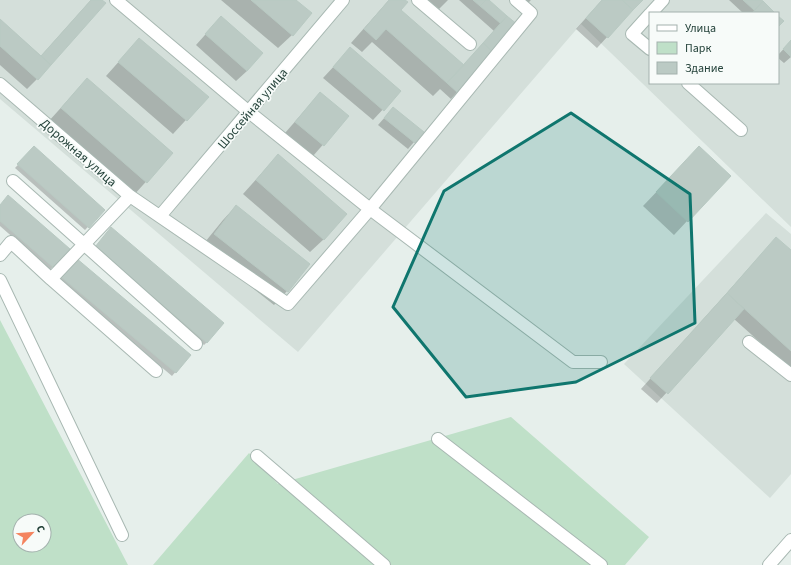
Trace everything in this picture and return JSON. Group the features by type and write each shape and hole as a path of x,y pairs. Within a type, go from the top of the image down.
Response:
{"street":[{"path":"116,0 249,112 370,209 573,362 601,362"},
{"name":"Шоссейная улица","path":"160,216 342,0"},
{"path":"418,0 470,44"},
{"path":"370,209 531,13 516,0"},
{"path":"653,12 663,0"},
{"path":"649,16 632,34 649,48"},
{"name":"Дорожная улица","path":"0,84 130,196 288,304 370,209"},
{"path":"689,84 742,130"},
{"path":"13,181 196,344"},
{"path":"51,279 130,196"},
{"path":"0,255 11,242 156,371"},
{"path":"0,280 122,535"},
{"path":"749,342 791,375"},
{"path":"438,439 601,565"},
{"path":"257,456 384,565"},
{"path":"769,565 791,540"}],"highlighted area":[{"path":"571,113 690,194 695,323 576,382 466,397 393,307 444,191"}],"shaded area":[{"path":"0,0 791,0 791,227 581,24 298,352 0,99"},
{"path":"766,213 791,234 791,474 770,498 624,364"}],"green space":[{"path":"0,320 128,565 0,565"},
{"path":"511,417 649,537 625,565 153,565 249,453 278,484"}],"building":[{"path":"91,0 102,0 106,3 51,65 41,56"},
{"path":"251,0 296,0 312,13 293,36"},
{"path":"389,0 405,0 408,2 401,10 464,65 447,83 386,29 376,40 364,29"},
{"path":"473,0 486,0 480,6"},
{"path":"486,0 489,0 507,16 500,23 480,6"},
{"path":"602,0 622,0 633,10 608,38 586,18"},
{"path":"622,0 643,0 633,10"},
{"path":"743,0 761,0 763,1 754,10"},
{"path":"763,1 774,12 753,12"},
{"path":"221,16 263,53 247,71 205,34"},
{"path":"507,16 518,25 494,53 483,43"},
{"path":"779,17 784,21 779,26"},
{"path":"0,19 51,65 38,80 0,46"},
{"path":"139,38 209,97 187,121 118,62"},
{"path":"791,40 791,57 783,49"},
{"path":"483,43 494,53 458,93 447,83"},
{"path":"350,47 401,91 384,111 333,67"},
{"path":"87,78 173,153 147,183 61,108"},
{"path":"320,92 349,116 324,146 295,122"},
{"path":"393,107 424,132 415,143 384,118"},
{"path":"34,146 105,210 89,228 17,164"},
{"path":"699,146 731,176 688,222 656,192"},
{"path":"278,154 347,214 324,240 256,180"},
{"path":"8,195 70,249 54,268 0,221 0,205"},
{"path":"236,205 310,264 288,292 214,234"},
{"path":"111,227 224,323 207,343 95,247"},
{"path":"776,237 791,250 791,351 727,293"},
{"path":"76,258 191,355 176,373 60,276"},
{"path":"727,293 744,309 668,394 650,378"}]}
